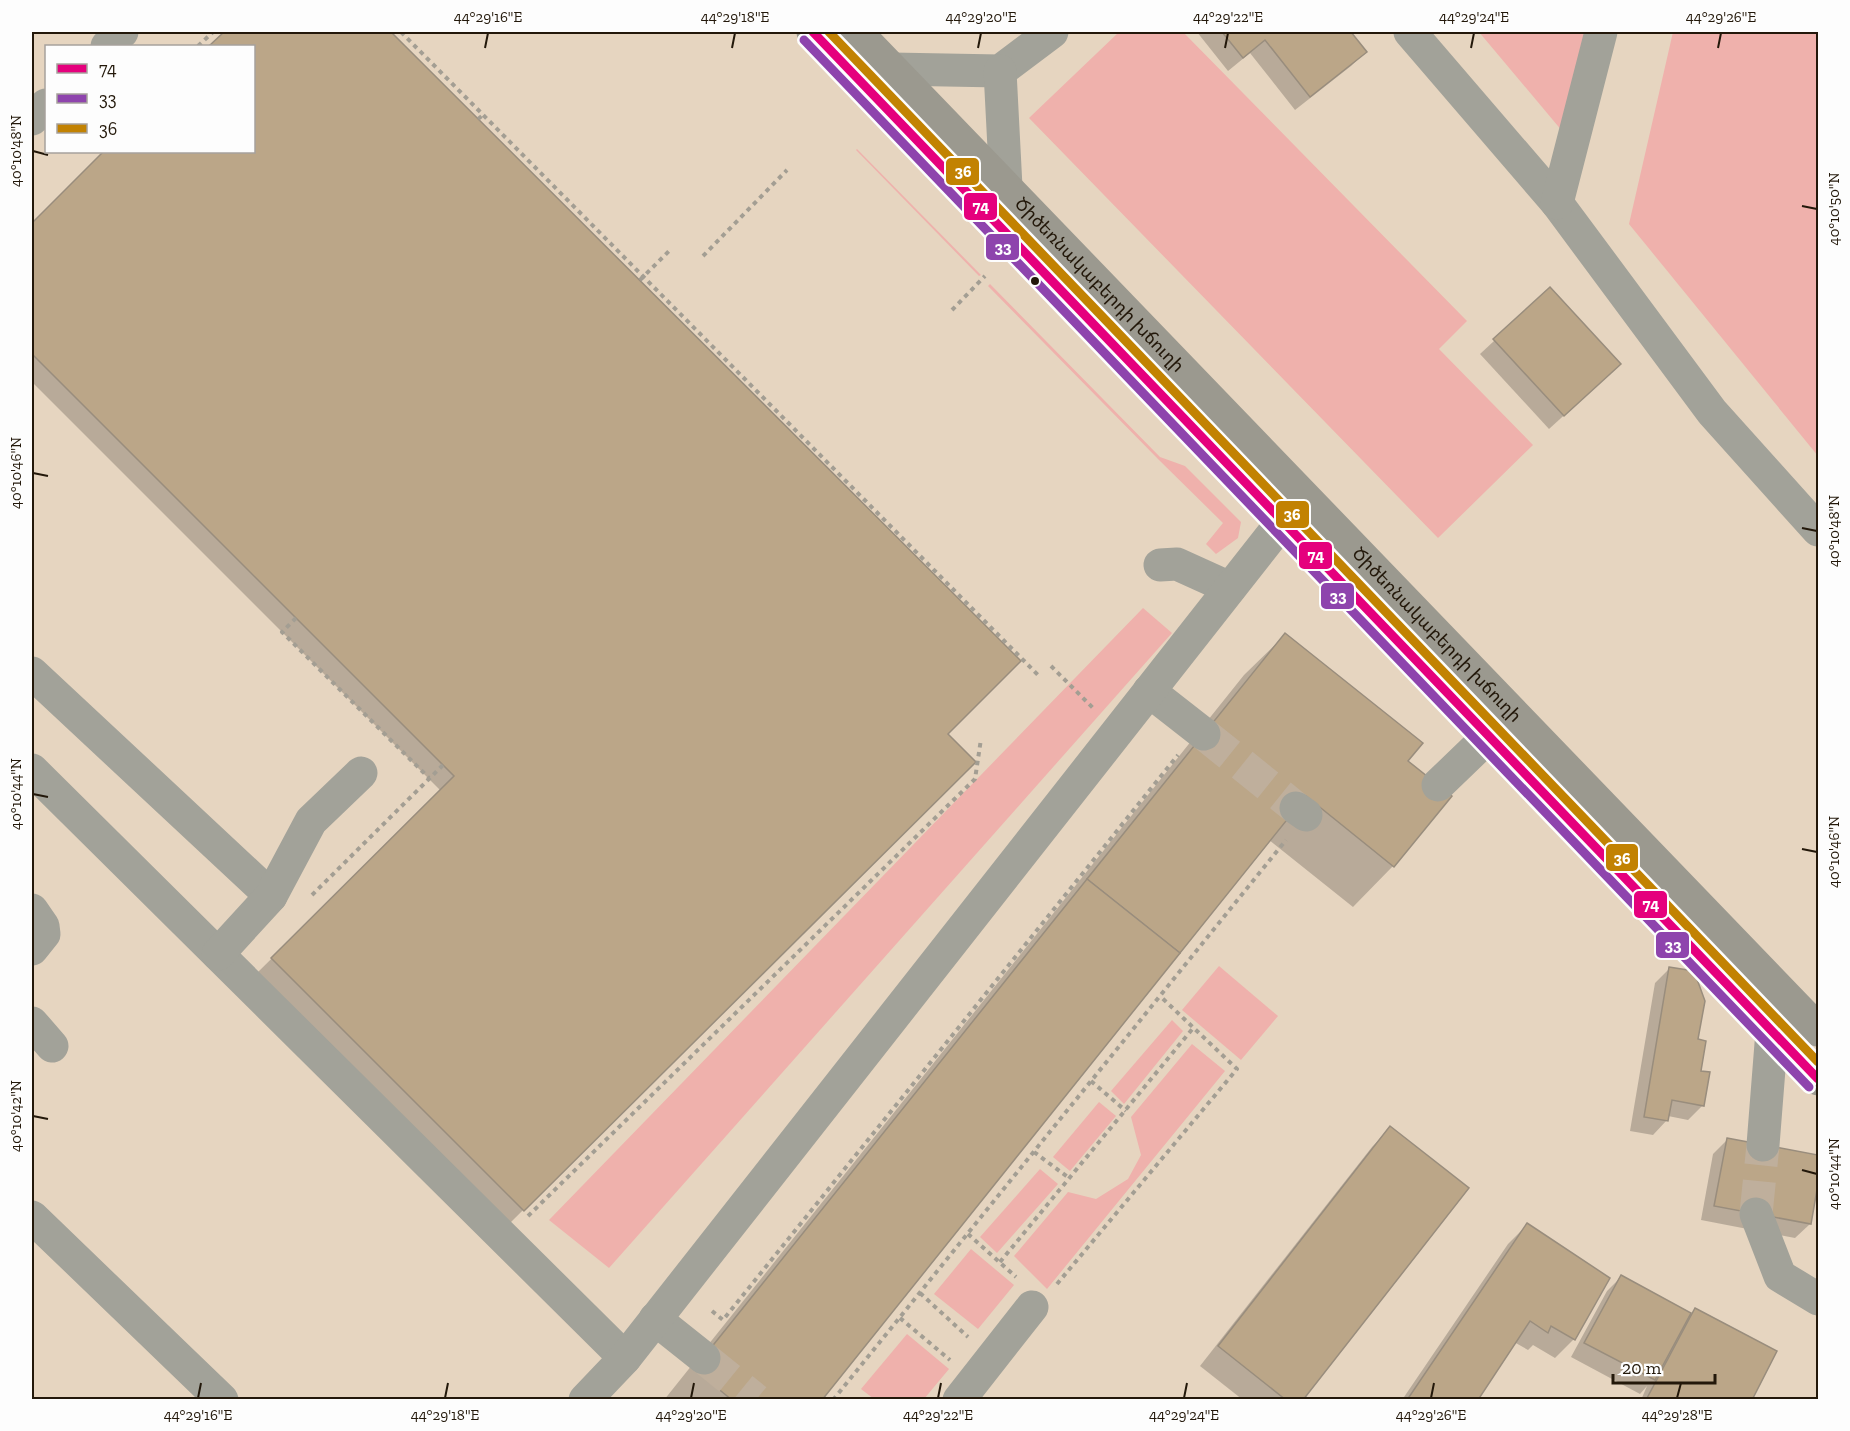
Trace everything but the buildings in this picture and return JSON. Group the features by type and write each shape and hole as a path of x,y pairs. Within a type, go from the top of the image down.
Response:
{"main road":[{"name":"Ծիծեռնակաբերդի խճուղի","path":"813,32 1818,1079"},
{"name":"Ծիծեռնակաբերդի խճուղի","path":"856,32 1818,1030"}],"lane":[{"path":"108,45 122,32"},
{"path":"892,69 999,71 1052,32"},
{"path":"1410,32 1557,203 1712,412 1818,530"},
{"path":"1557,203 1601,32"},
{"path":"999,71 1006,187"},
{"path":"32,120 45,106"},
{"path":"585,1400 625,1358 1283,521"},
{"path":"1172,556 1206,563 1230,588"},
{"path":"32,673 271,896"},
{"path":"1149,691 1201,732"},
{"path":"1438,785 1489,736"},
{"path":"32,770 503,1240 625,1358"},
{"path":"218,954 271,896 310,821 361,772"},
{"path":"32,910 44,926 44,934 32,949"},
{"path":"1763,1145 1772,1031"},
{"path":"1756,1214 1780,1275 1818,1299"},
{"path":"32,1217 222,1400"},
{"path":"959,1400 1035,1293"},
{"path":"655,1319 704,1358"}],"path":[{"path":"199,45 213,32"},
{"path":"401,32 641,278 1040,677"},
{"path":"478,119 483,115"},
{"path":"703,256 787,170"},
{"path":"641,278 670,250"},
{"path":"952,310 985,276"},
{"path":"297,618 282,632 429,778"},
{"path":"1051,666 1117,731"},
{"path":"712,1311 723,1320 1201,732"},
{"path":"503,1240 975,779 981,740"},
{"path":"307,900 443,765"},
{"path":"833,1400 1160,996 1301,812"},
{"path":"968,1234 1035,1293 1238,1069 1160,996"},
{"path":"1000,1262 1194,1027"},
{"path":"1091,1081 1125,1111"},
{"path":"1034,1152 1069,1178"},
{"path":"920,1293 975,1344"},
{"path":"900,1318 958,1366"}],"shaded area":[{"path":"1119,32 1183,32 1467,321 1439,349 1533,445 1438,538 1029,118"},
{"path":"1479,32 1598,32 1573,144"},
{"path":"1673,32 1818,32 1818,456 1629,224"},
{"path":"857,149 981,275 979,276"},
{"path":"990,284 1160,457 1185,466 1241,522 1238,538 1216,554 1206,544 1223,523 988,286"},
{"path":"1143,608 1172,633 609,1268 549,1220"},
{"path":"1219,966 1278,1016 1241,1060 1182,1010"},
{"path":"1172,1020 1183,1031 1124,1104 1111,1091"},
{"path":"1192,1044 1225,1071 1047,1289 1014,1256 1068,1192 1096,1199 1128,1179 1141,1155 1131,1117"},
{"path":"1099,1102 1116,1116 1070,1171 1053,1157"},
{"path":"1040,1169 1058,1184 997,1253 980,1237"},
{"path":"971,1249 1014,1285 978,1329 934,1294"},
{"path":"907,1334 949,1369 924,1399 874,1399 861,1389"}],"tunnel":[{"path":"1204,734 1296,808"},
{"path":"1756,1214 1763,1145"},
{"path":"704,1358 756,1400"}],"transit line":[{"name":"74","path":"813,32 1818,1079"},
{"name":"36","path":"829,32 1818,1062"},
{"name":"33","path":"804,40 1809,1087"}]}
